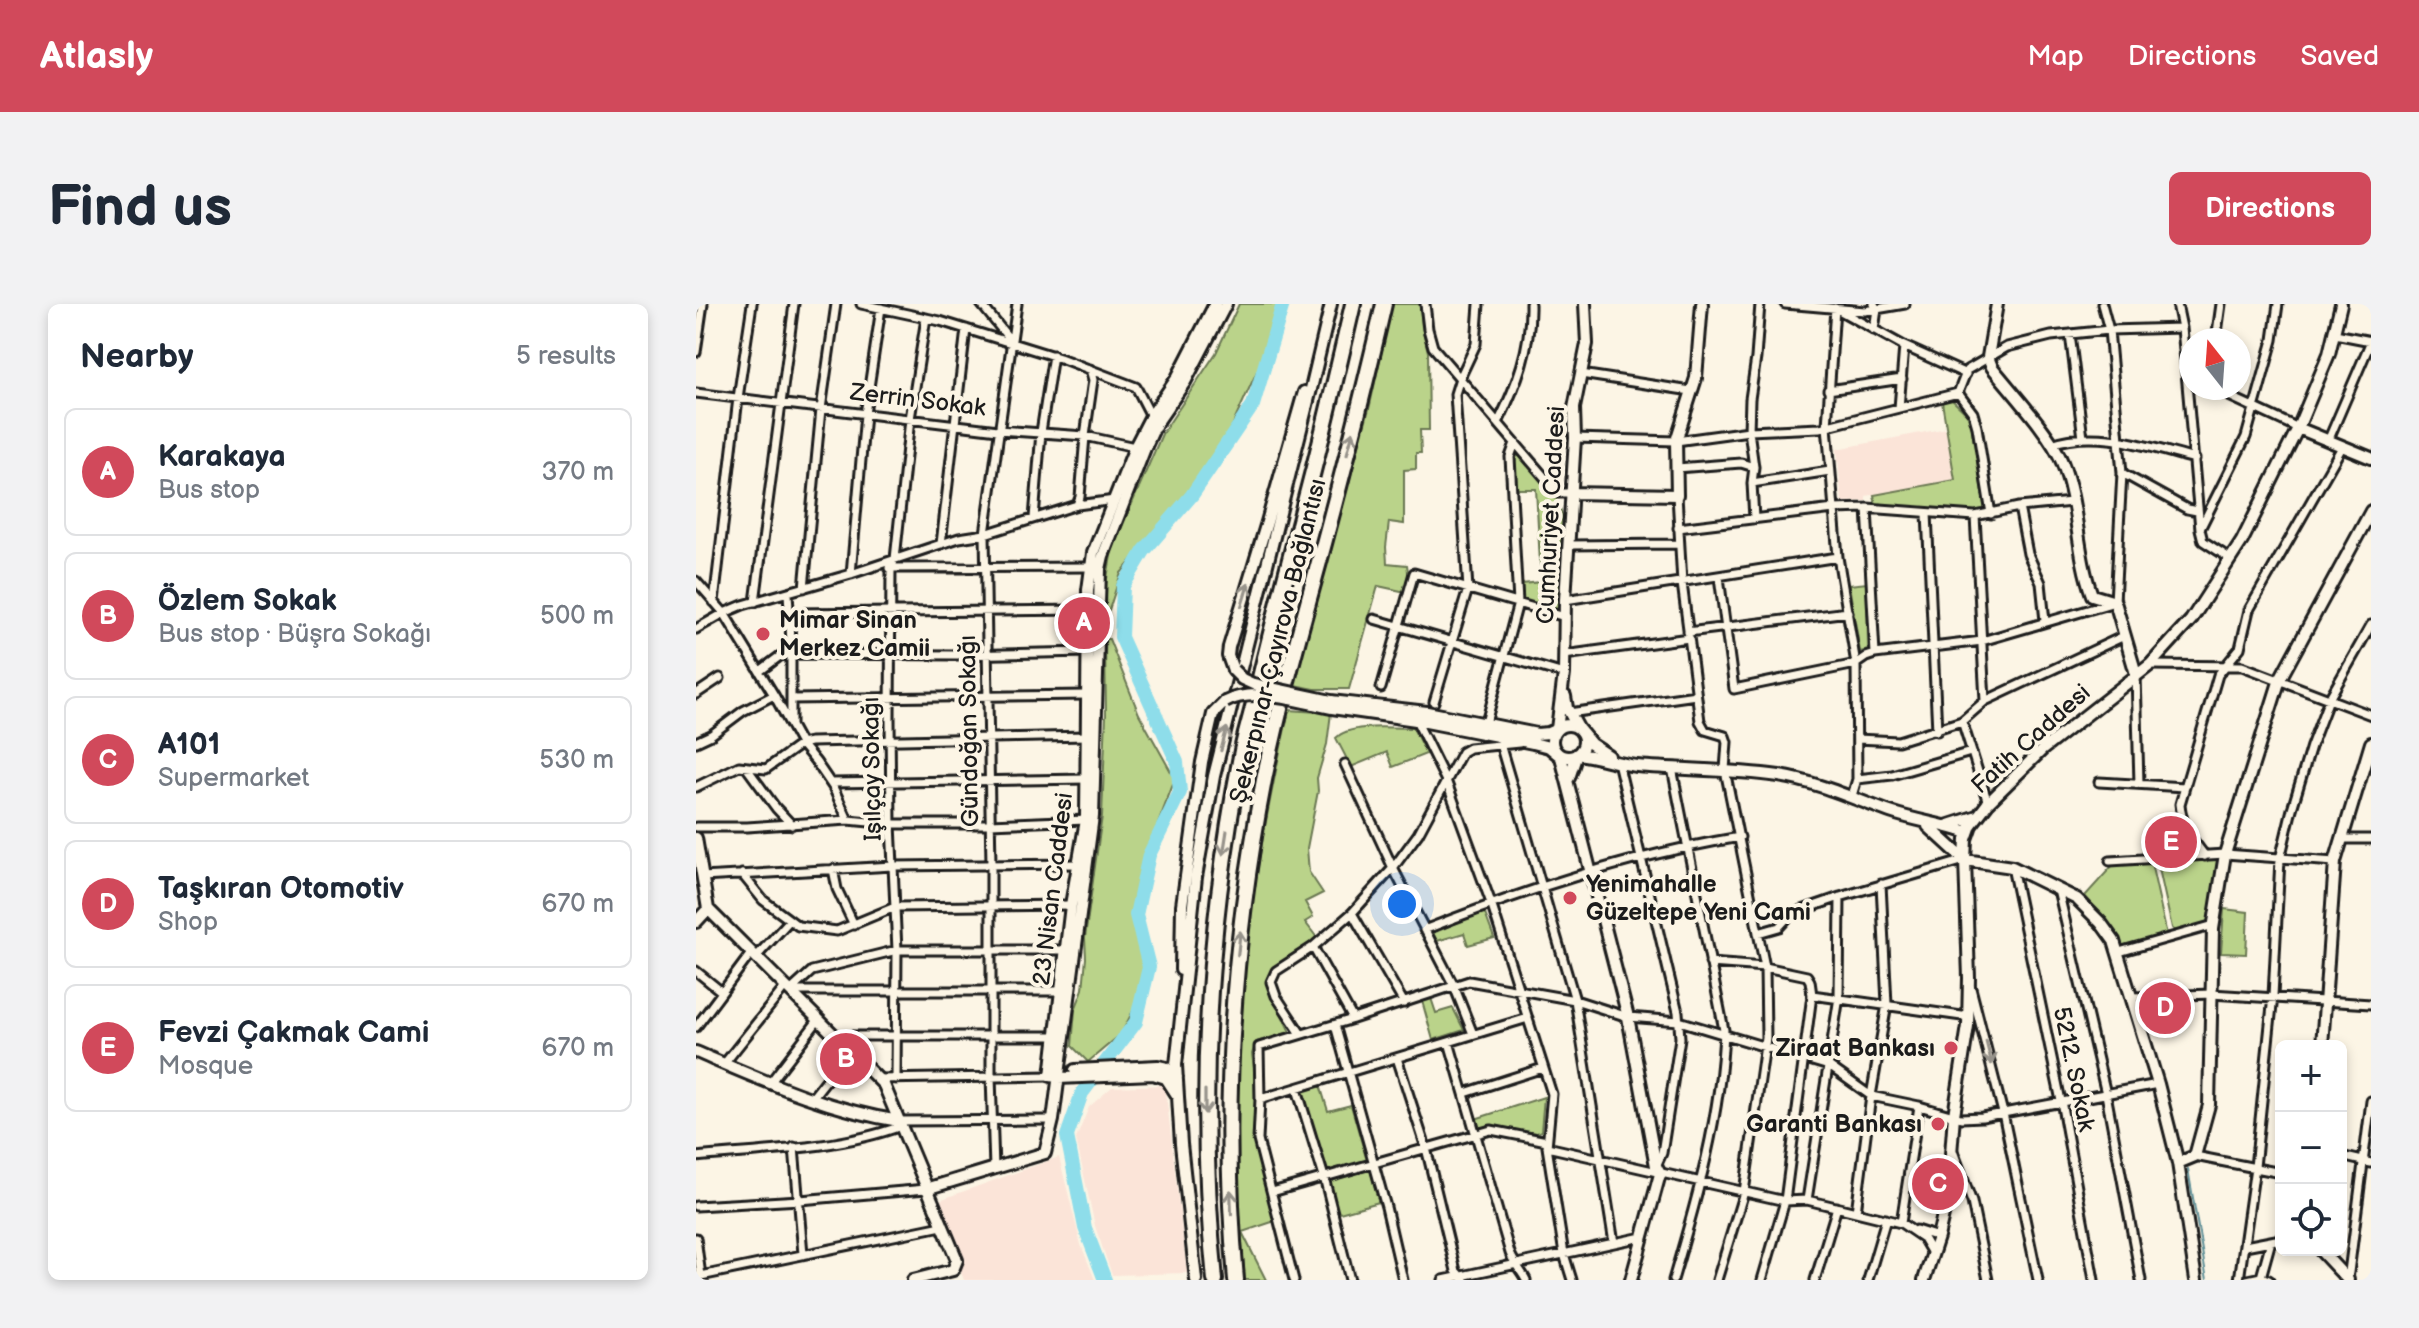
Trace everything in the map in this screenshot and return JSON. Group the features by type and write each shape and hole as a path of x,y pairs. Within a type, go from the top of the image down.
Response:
{"highway":[{"name":"Şekerpınar-Çayırova Bağlantısı","path":"1215,1280 1208,1192 1205,1088 1209,994 1220,881 1241,752 1337,379 1353,304"},
{"name":"Şekerpınar-Çayırova Bağlantısı","path":"1236,1280 1230,1165 1230,1077 1236,976 1249,866 1264,779 1289,668 1354,429 1384,304"}],"street":[{"path":"696,352 703,304"},
{"path":"714,602 752,304"},
{"path":"755,602 794,304"},
{"path":"804,588 821,409 836,304"},
{"path":"861,304 966,329 1090,369 1136,387 1151,416"},
{"path":"981,304 1012,343"},
{"name":"Gündoğan Sokağı","path":"994,1169 985,534 1017,304"},
{"name":"23 Nisan Caddesi","path":"1056,1075 1093,816 1100,569 1135,447 1151,416 1177,378 1211,310 1226,304"},
{"path":"1425,304 1433,347 1558,493 1677,495"},
{"path":"1434,702 1468,589 1455,394 1476,344 1479,304"},
{"path":"1498,423 1525,358 1530,304"},
{"name":"Cumhuriyet Caddesi","path":"1557,729 1564,674 1574,408 1587,344 1585,304"},
{"path":"1702,304 1698,369 1676,441 1682,583 1700,721 1705,730 1725,736 1727,742 1725,770 1765,967 1764,1046 1744,1192 1717,1280"},
{"path":"1754,519 1754,467 1749,431 1760,304"},
{"path":"1785,304 1865,311 1905,304"},
{"path":"1997,304 1988,357 1992,367 2062,460 2084,575 2092,595 2115,602"},
{"path":"2102,304 2109,330 2122,473 2115,602 2136,674 2139,784"},
{"path":"2177,304 2182,328"},
{"path":"2218,328 2221,304"},
{"path":"2200,529 2246,437 2273,340 2278,304"},
{"name":"Fatih Caddesi","path":"1932,1280 1931,1260 1948,1193 1954,1115 1969,1017 1967,836 1988,803 2043,749 2150,665 2191,620 2231,559 2298,428 2329,354 2341,304"},
{"path":"1330,305 1229,647 1228,656 1233,670 1242,679 1332,704 1533,743 1567,757 1577,754 1634,766 1725,770 1788,778 1852,796 1893,813 1946,826 1967,836"},
{"path":"1196,1280 1181,1144 1177,1048 1196,877 1214,776 1309,401 1330,305"},
{"path":"1874,330 1875,307"},
{"path":"851,574 865,414 881,308"},
{"path":"1835,308 1904,346 1966,374"},
{"path":"1835,308 1827,426 1838,557 1856,664 1857,779 1852,796"},
{"name":"23 Nisan Caddesi","path":"926,1189 1045,1153 1053,1120 1055,1036 1065,950 1086,820 1088,611 1093,553 1156,424 1185,382 1211,310"},
{"name":"Işılçay Sokağı","path":"896,1079 897,950 890,742 891,568 895,559 910,419 926,318"},
{"path":"1958,393 1967,370 2007,347 2070,334 2179,328"},
{"path":"941,544 966,329"},
{"path":"2070,334 2083,438"},
{"path":"2328,441 2371,341 2335,334"},
{"path":"1899,408 1904,346"},
{"path":"1034,518 1041,432 1053,355"},
{"path":"1077,505 1093,380 1090,369"},
{"path":"1581,374 1691,391"},
{"path":"1828,390 1902,379"},
{"name":"Zerrin Sokak","path":"696,393 998,430 1085,436 1135,447"},
{"path":"1575,438 1676,441 1749,431 1827,426 1958,393"},
{"path":"1958,393 1973,413 1977,427 1991,514"},
{"path":"2190,400 2197,511 2203,541 2231,559"},
{"path":"2238,400 2371,458"},
{"path":"2051,444 2068,438 2120,440 2195,459"},
{"path":"1486,723 1518,603 1510,457 1515,443"},
{"path":"2205,856 2185,831 2180,804 2218,675 2240,648 2249,610 2342,447"},
{"path":"1677,468 1741,463 1754,467"},
{"path":"1752,483 1830,471"},
{"path":"2122,473 2187,509 2197,511"},
{"path":"696,629 724,613 755,602 941,544 985,534 1077,505 1119,500"},
{"path":"1678,528 1834,509 1867,508 1975,516 2019,507 2072,502"},
{"path":"2019,507 2028,554 2041,583 2045,621"},
{"path":"1867,508 1875,654"},
{"path":"2195,1156 2209,1105 2214,925 2225,854 2280,679 2371,511"},
{"path":"1927,513 1937,731"},
{"path":"1975,516 1985,701"},
{"path":"1568,545 1679,544"},
{"path":"1565,600 1838,557"},
{"path":"868,569 1091,567"},
{"path":"1381,688 1414,573 1565,617"},
{"path":"1719,577 1734,689 1856,664 1875,654 1982,641 2115,602"},
{"path":"696,581 724,613 801,744 831,783 848,820"},
{"path":"788,593 791,728"},
{"path":"790,613 1088,611 1099,607"},
{"path":"1564,655 1726,628 1848,612"},
{"path":"1374,619 1564,674 1565,702 1584,743 1571,768 1569,784"},
{"path":"2239,1280 2255,1167 2273,996 2280,859 2295,796 2329,699 2371,625"},
{"path":"1857,739 1898,741 1937,731 1962,721 1985,701 2124,636"},
{"path":"760,671 780,656 791,654 1088,652"},
{"path":"2150,665 2242,666 2371,715"},
{"path":"696,694 720,678"},
{"path":"1183,1004 1180,956 1188,856 1210,723 1213,714 1225,702 1238,695 1253,694 1427,712 1537,734 1548,733 1568,724 1579,729 1601,751 1618,761 1679,1021 1680,1038 1662,1153 1631,1280"},
{"path":"696,742 774,695"},
{"path":"791,699 1087,695"},
{"path":"1569,713 1696,695"},
{"path":"1416,720 1447,783 1491,903 1552,1094 1547,1144 1564,1254 1572,1280"},
{"path":"1962,721 1988,803"},
{"path":"1557,729 1552,742 1563,761 1628,1017 1658,1170"},
{"path":"696,787 739,766 766,769 801,744 1087,736"},
{"path":"1301,1034 1276,996 1271,982 1276,971 1313,947 1352,913 1393,868 1418,834 1462,752 1469,748 1500,744 1533,743"},
{"path":"2323,1040 2335,862 2371,743"},
{"path":"1500,744 1575,1000 1614,1243"},
{"path":"1857,779 1892,775 1971,752"},
{"path":"1345,764 1393,868 1454,986 1473,1034"},
{"path":"746,767 792,825"},
{"path":"1672,768 1724,1036 1723,1058 1701,1183 1673,1280"},
{"path":"831,783 1088,779"},
{"path":"2099,782 2185,787"},
{"path":"1946,826 1977,816"},
{"path":"1914,818 1928,826 1965,860"},
{"path":"696,827 792,825 848,820 891,824 1086,820"},
{"path":"1928,826 1967,836"},
{"path":"1424,930 1491,903 1589,871 1689,846 1740,837"},
{"path":"696,838 701,877 700,916 754,954 884,1085 957,1260 953,1270 913,1280"},
{"path":"2341,839 2371,839"},
{"path":"2110,861 2225,854 2335,862"},
{"path":"1758,933 1779,927 1791,914 1965,860 2012,867 2077,899 2109,933 2119,952 2178,1163 2196,1280"},
{"path":"701,877 893,866 1079,864"},
{"name":"5212. Sokak","path":"2012,867 2061,1101 2094,1280"},
{"path":"833,869 837,889 854,925"},
{"path":"742,874 763,900 798,926 837,931 895,907 1071,905"},
{"path":"1856,1212 1887,1004 1881,884"},
{"path":"2058,890 2106,1094 2141,1280"},
{"path":"1807,1200 1839,997 1840,897"},
{"path":"1352,913 1404,1003"},
{"path":"696,1027 754,954 790,920"},
{"path":"2119,952 2214,925"},
{"path":"1313,947 1353,1019"},
{"path":"724,1064 788,988 812,971 897,950 1065,950"},
{"path":"1710,963 1765,967 1807,976 1810,981 1812,995 1785,1201 1762,1280"},
{"path":"696,971 722,992"},
{"path":"1969,978 2003,1113 2038,1280"},
{"path":"1294,1280 1258,1140 1259,1047 1469,981 1575,1000 1628,1017 1679,1021 1829,1066 1871,1096 1954,1115 1975,1118 2158,1084"},
{"path":"788,988 1060,991"},
{"path":"2133,997 2211,994 2371,1004"},
{"path":"1812,995 1969,1017"},
{"path":"1260,1099 1528,1018"},
{"path":"770,1083 819,1019"},
{"path":"1335,1025 1403,1280"},
{"path":"836,1036 1055,1036"},
{"path":"1449,1042 1515,1264 1526,1280"},
{"path":"1062,1047 1085,1073"},
{"path":"1153,1074 1170,1065 1177,1048"},
{"path":"812,1098 850,1050"},
{"path":"696,1052 812,1098 864,1116 900,1124 1053,1120"},
{"path":"1397,1058 1426,1148 1457,1277 1642,1237"},
{"path":"878,1079 1056,1075 1158,1066 1167,1068 1177,1077"},
{"path":"1465,1093 1543,1068"},
{"path":"1119,1071 1166,1078 1178,1099"},
{"path":"1297,1089 1324,1177 1350,1280"},
{"path":"2348,1280 2371,1101"},
{"path":"1901,1223 1919,1106"},
{"path":"696,1157 830,1143 884,1132 900,1124"},
{"path":"1272,1192 1491,1130 1701,1183 1785,1201 1807,1200 1901,1223 1923,1238 1931,1260 1924,1280"},
{"path":"794,1147 803,1254"},
{"path":"1952,1148 1967,1185 1988,1280"},
{"path":"2178,1163 2195,1156 2275,1172"},
{"path":"2347,1157 2371,1163"},
{"path":"696,1206 926,1189"},
{"path":"1815,1280 1837,1207"},
{"path":"1868,1280 1886,1219"},
{"path":"696,1238 699,1277 942,1226"},
{"path":"1910,1228 1938,1237"},
{"path":"2245,1246 2275,1240"},
{"path":"2247,1280 2265,1278 2271,1241"},
{"path":"2326,1256 2348,1280"}],"shaded area":[{"path":"1947,428 1956,480 1866,496 1866,501 1842,502 1837,449"},
{"path":"1165,1085 1187,1273 1112,1275 1095,1226 1076,1139 1089,1107 1112,1087"},
{"path":"1059,1157 1081,1245 1095,1280 964,1280 934,1202"}],"green space":[{"path":"1239,304 1279,304 1263,358 1233,424 1204,474 1121,573 1108,613 1104,612 1112,550 1162,434 1216,353"},
{"path":"1392,304 1420,304 1428,352 1429,430 1420,430 1421,453 1416,453 1416,469 1404,470 1404,524 1389,522 1386,547 1387,563 1407,565 1409,578 1406,592 1378,586 1349,689 1315,689 1294,685 1370,405"},
{"path":"1951,399 1970,417 1985,511 1876,505 1874,495 1955,480 1942,402"},
{"path":"1520,455 1557,499 1562,515 1560,608 1556,611 1523,600 1522,584 1541,582 1536,489 1515,489 1513,459"},
{"path":"1867,583 1868,650 1860,652 1849,585"},
{"path":"1105,639 1109,639 1139,714 1175,779 1148,850 1136,899 1135,933 1144,967 1136,1005 1121,1034 1088,1062 1072,1046 1075,1010 1083,989 1085,938 1102,816"},
{"path":"1289,710 1331,713 1327,744 1317,778 1318,791 1307,848 1309,872 1323,893 1305,902 1313,917 1305,922 1318,939 1274,968 1268,976 1270,990 1290,1032 1256,1042 1252,1054 1258,1098 1253,1139 1275,1221 1242,1232 1266,1280 1245,1280 1239,1195 1237,1109 1242,981 1260,853"},
{"path":"1361,728 1413,728 1426,754 1393,767 1387,752 1351,767 1336,738"},
{"path":"2219,859 2208,923 2175,931 2158,864"},
{"path":"2151,863 2167,935 2121,949 2114,930 2085,896 2113,865"},
{"path":"2224,909 2248,912 2246,954 2221,953"},
{"path":"1484,911 1494,938 1468,945 1464,933 1437,941 1433,933"},
{"path":"1431,998 1436,1013 1453,1008 1464,1030 1433,1040 1422,1001"},
{"path":"1320,1085 1328,1111 1351,1105 1367,1161 1325,1173 1301,1090"},
{"path":"1544,1097 1541,1131 1533,1135 1491,1126 1477,1128 1475,1119"},
{"path":"1370,1169 1379,1202 1336,1214 1327,1182"}],"waterway":[{"path":"1105,1280 1085,1228 1067,1136 1082,1093 1136,1022 1149,967 1136,915 1149,855 1180,792 1177,762 1121,637 1123,586 1144,551 1192,495 1253,405 1283,304"},
{"path":"2188,1169 2207,1280"}],"place":[{"name":"Karakaya","path":"1084,623"},
{"name":"Mimar Sinan Merkez Camii","path":"763,634"},
{"name":"Fevzi Çakmak Cami","path":"2171,842"},
{"name":"Yenimahalle Güzeltepe Yeni Cami","path":"1570,898"},
{"name":"Taşkıran Otomotiv","path":"2165,1008"},
{"name":"Ziraat Bankası","path":"1951,1048"},
{"name":"Özlem Sokak","path":"846,1059"},
{"name":"Garanti Bankası","path":"1938,1124"},
{"name":"A101","path":"1938,1184"}]}
